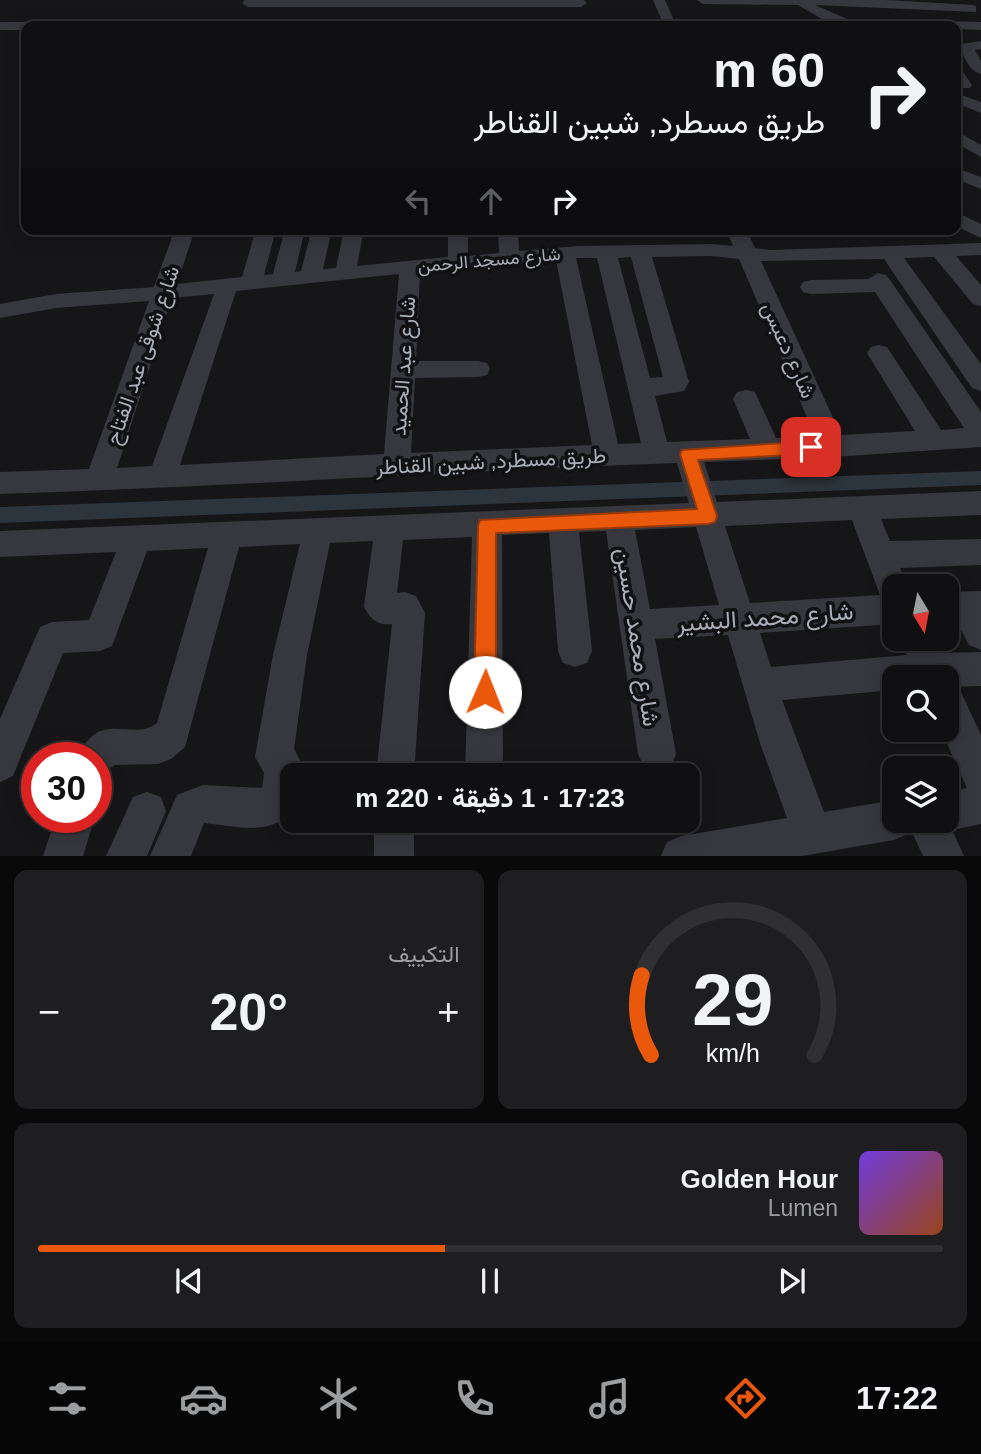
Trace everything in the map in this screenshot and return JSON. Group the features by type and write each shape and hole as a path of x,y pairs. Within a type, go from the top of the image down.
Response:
{"street":[{"path":"247,6 268,1 588,13 668,21 659,0"},
{"path":"268,1 263,16 322,16"},
{"path":"749,1 750,16"},
{"path":"707,4 784,1 905,6 922,3 976,15"},
{"path":"768,2 777,15"},
{"path":"799,2 839,21"},
{"path":"921,21 976,15"},
{"path":"965,32 976,15"},
{"path":"0,26 21,26"},
{"path":"968,46 973,61 981,70"},
{"path":"961,85 981,108"},
{"path":"961,171 981,168"},
{"path":"961,174 981,184"},
{"name":"شارع شوقى عبد الفتاح","path":"99,480 183,235"},
{"path":"161,479 239,285 263,235"},
{"path":"282,280 293,235"},
{"path":"310,277 320,235"},
{"path":"345,273 353,235"},
{"path":"458,235 458,262"},
{"path":"508,235 509,257"},
{"path":"573,235 572,253 607,455"},
{"path":"622,235 640,388 657,454"},
{"path":"673,235 678,251"},
{"path":"707,235 712,250"},
{"path":"738,235 745,253"},
{"name":"شارع مسجد الرحمن","path":"0,311 46,302 572,253 712,250 770,256 981,249"},
{"path":"940,251 981,299"},
{"path":"624,252 677,382 675,385 640,388"},
{"name":"شارع دعبس","path":"745,253 833,447"},
{"path":"890,253 981,382"},
{"name":"شارع عبد الحميد","path":"397,466 410,267"},
{"path":"811,288 880,283 981,435"},
{"path":"879,353 934,440"},
{"path":"403,370 478,369"},
{"path":"746,399 767,449"},
{"name":"طريق مسطرد, شبين القناطر","path":"0,483 161,479 607,455 657,454 691,462 767,449 833,447 981,435"},
{"path":"691,462 760,685 812,832"},
{"path":"4,550 137,537 619,520 706,509 862,509 981,503"},
{"path":"862,509 887,574"},
{"name":"شارع محمد حسين","path":"619,520 657,754"},
{"path":"563,523 575,651"},
{"path":"484,763 487,526"},
{"path":"388,530 380,604 385,610 405,607 409,613 396,763"},
{"path":"170,856 191,809 195,806 203,804 267,809 276,803 284,769 283,764 277,762 274,757 279,719 318,531"},
{"path":"112,747 158,746 172,734 226,534"},
{"path":"6,748 53,637 100,635 137,537"},
{"path":"879,555 981,552"},
{"name":"شارع محمد البشير","path":"636,625 882,610"},
{"path":"959,671 981,669"},
{"path":"760,685 882,677"},
{"path":"959,729 981,776"},
{"path":"959,809 981,805"},
{"path":"126,856 147,811"},
{"path":"681,856 882,822"},
{"path":"63,856 71,833"},
{"path":"394,833 394,856"},
{"path":"933,833 944,856"}],"waterway":[{"path":"0,515 981,478"}],"route":[{"path":"485,692 487,526 708,516 688,454 811,447"}]}
